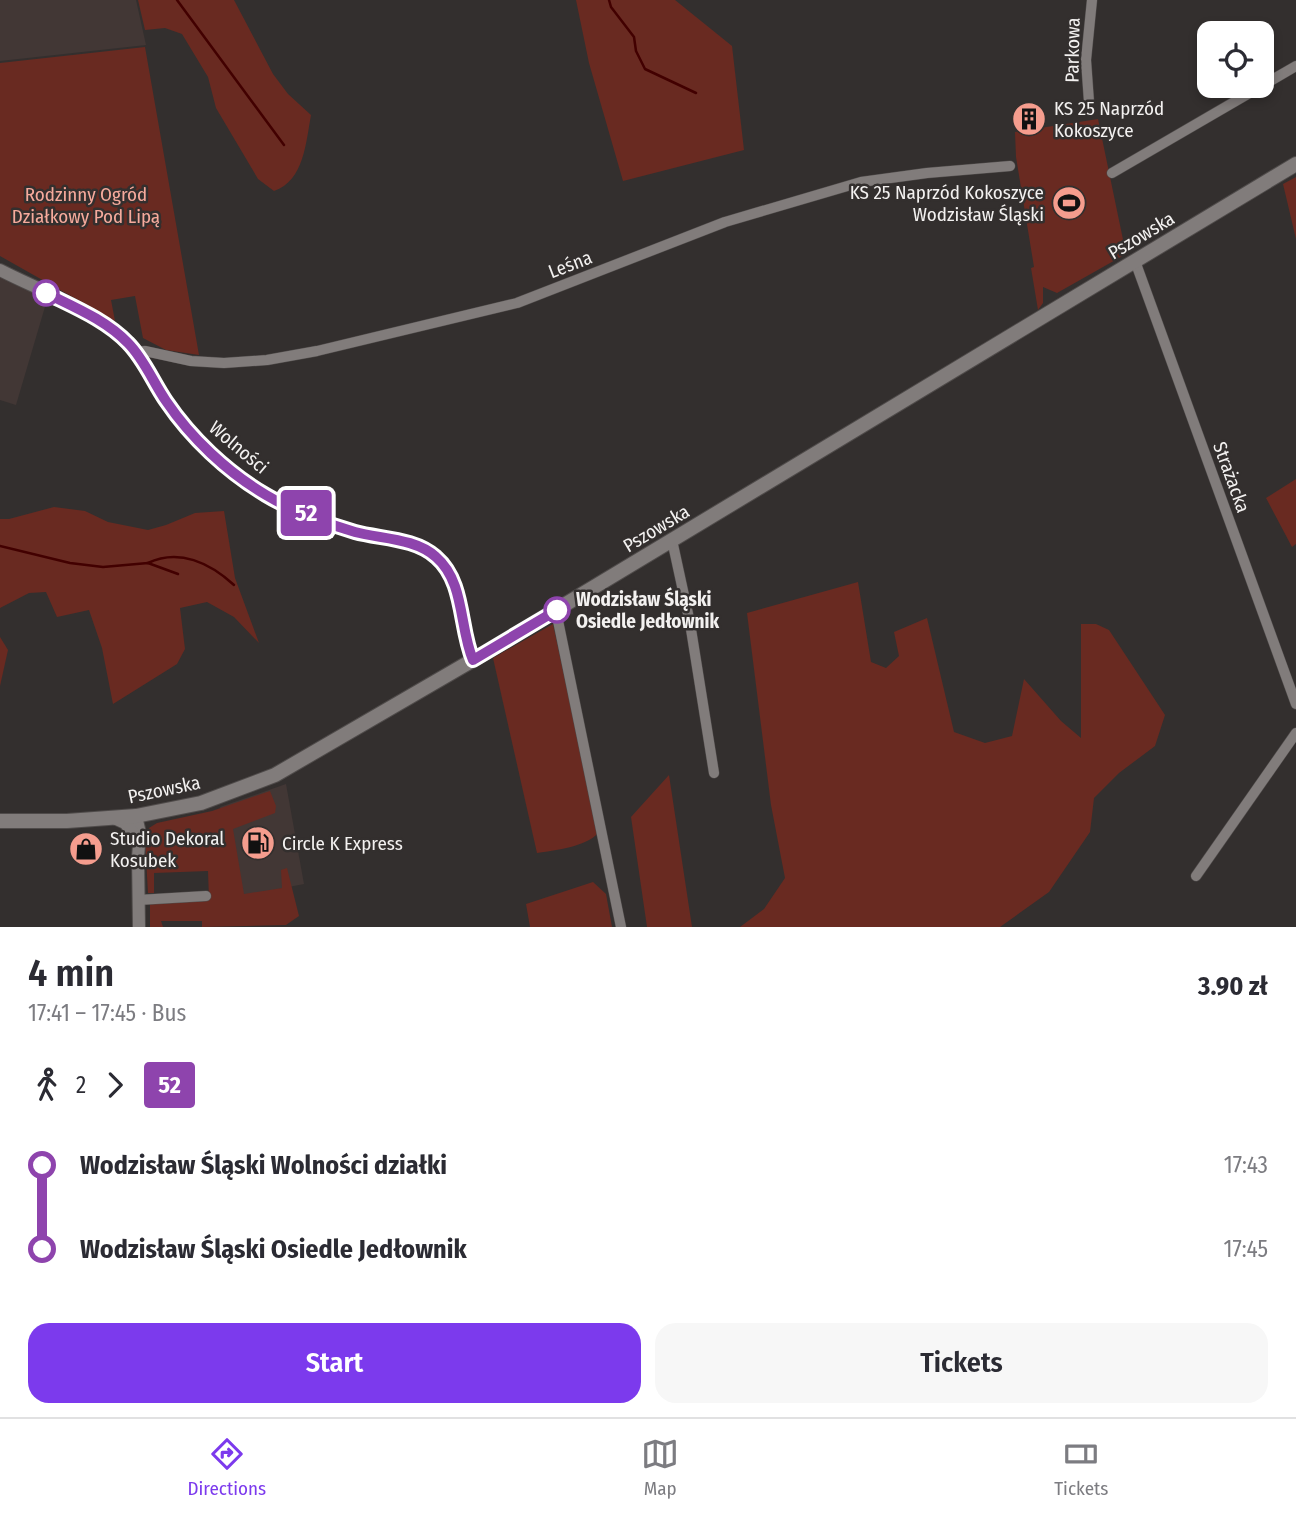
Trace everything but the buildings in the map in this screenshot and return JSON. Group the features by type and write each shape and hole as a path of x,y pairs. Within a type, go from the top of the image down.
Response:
{"main road":[{"name":"Pszowska","path":"0,821 40,822 136,816 201,803 275,775 556,611 1296,164"}],"street":[{"name":"Parkowa","path":"1089,102 1086,60 1092,0"},
{"path":"1112,173 1296,66"},
{"name":"Leśna","path":"137,352 145,351 191,361 224,363 267,360 317,351 517,303 725,222 861,183 927,173 1010,166"},
{"name":"Strażacka","path":"1135,261 1296,704"},
{"name":"Wolności","path":"0,270 106,325 137,352 183,424 223,465 267,496 327,522 356,532 413,545 434,554 444,564 453,580 473,660"},
{"path":"672,540 690,623 714,773"},
{"path":"556,611 621,927"},
{"path":"1196,876 1296,733"},
{"path":"137,833 162,811"},
{"path":"136,816 139,927"},
{"path":"114,818 137,833"},
{"path":"138,900 206,896"}],"shaded area":[{"path":"0,0 136,0 146,45 0,61"},
{"path":"0,275 47,300 16,405 0,400"},
{"path":"286,784 304,884 242,896 220,807"}],"green space":[{"path":"138,0 234,0 273,74 288,94 311,115 298,170 284,186 274,191 258,179 216,108 208,77 182,34 165,28 145,30"},
{"path":"576,0 675,0 732,46 744,150 623,181 589,63"},
{"name":"Rodzinny Ogród Działkowy Pod Lipą","path":"145,47 199,355 166,350 143,338 135,296 111,300 115,321 0,256 0,63"},
{"name":"KS 25 Naprzód Kokoszyce Wodzisław Śląski","path":"1098,119 1126,254 1057,293 1043,287 1043,303 1038,310 1031,268 1034,267 1016,157 1015,132"},
{"path":"1296,177 1296,239 1283,184"},
{"path":"1296,479 1296,544 1292,547 1266,498"},
{"path":"54,507 85,511 108,522 148,530 195,513 224,511 235,578 259,643 234,617 207,602 180,608 185,649 177,664 113,704 102,648 89,610 57,617 46,592 29,593 0,608 0,519"},
{"path":"858,582 871,662 886,668 899,656 894,632 927,618 954,732 985,743 1012,736 1024,679 1061,721 1081,738 1081,624 1096,624 1109,630 1165,715 1155,746 1119,773 1094,798 1090,832 1049,892 1000,927 740,927 764,909 785,878 771,805 747,613"},
{"path":"553,624 598,833 579,845 537,853 493,658"},
{"path":"0,637 8,650 0,686"},
{"path":"669,775 692,927 647,927 631,817"},
{"path":"270,791 276,806 275,813 233,829 244,894 282,888 281,870 287,868 299,916 286,925 202,927 202,921 161,921 163,927 150,927 150,902 209,899 208,871 154,873 154,893 148,893 145,841 149,828 157,823 212,811"},
{"path":"593,882 606,894 612,927 530,927 526,904"}],"waterway":[{"path":"177,0 284,145"},
{"path":"609,0 611,7 634,37 636,51 645,69 696,93"},
{"path":"0,546 70,563 103,567 148,563 178,574"},
{"path":"148,563 171,557 194,560 215,570 234,585"}],"bus line":[{"name":"52","path":"46,293 121,336 137,352 183,424 223,465 267,496 327,522 356,532 413,545 434,554 444,564 453,580 473,660 557,610"}],"place":[{"name":"KS 25 Naprzód Kokoszyce","path":"1029,119"},
{"name":"KS 25 Naprzód Kokoszyce Wodzisław Śląski","path":"1069,203"},
{"name":"Wodzisław Śląski Osiedle Jedłownik","path":"557,610"},
{"name":"Circle K Express","path":"258,843"},
{"name":"Studio Dekoral Kosubek","path":"86,849"}]}
